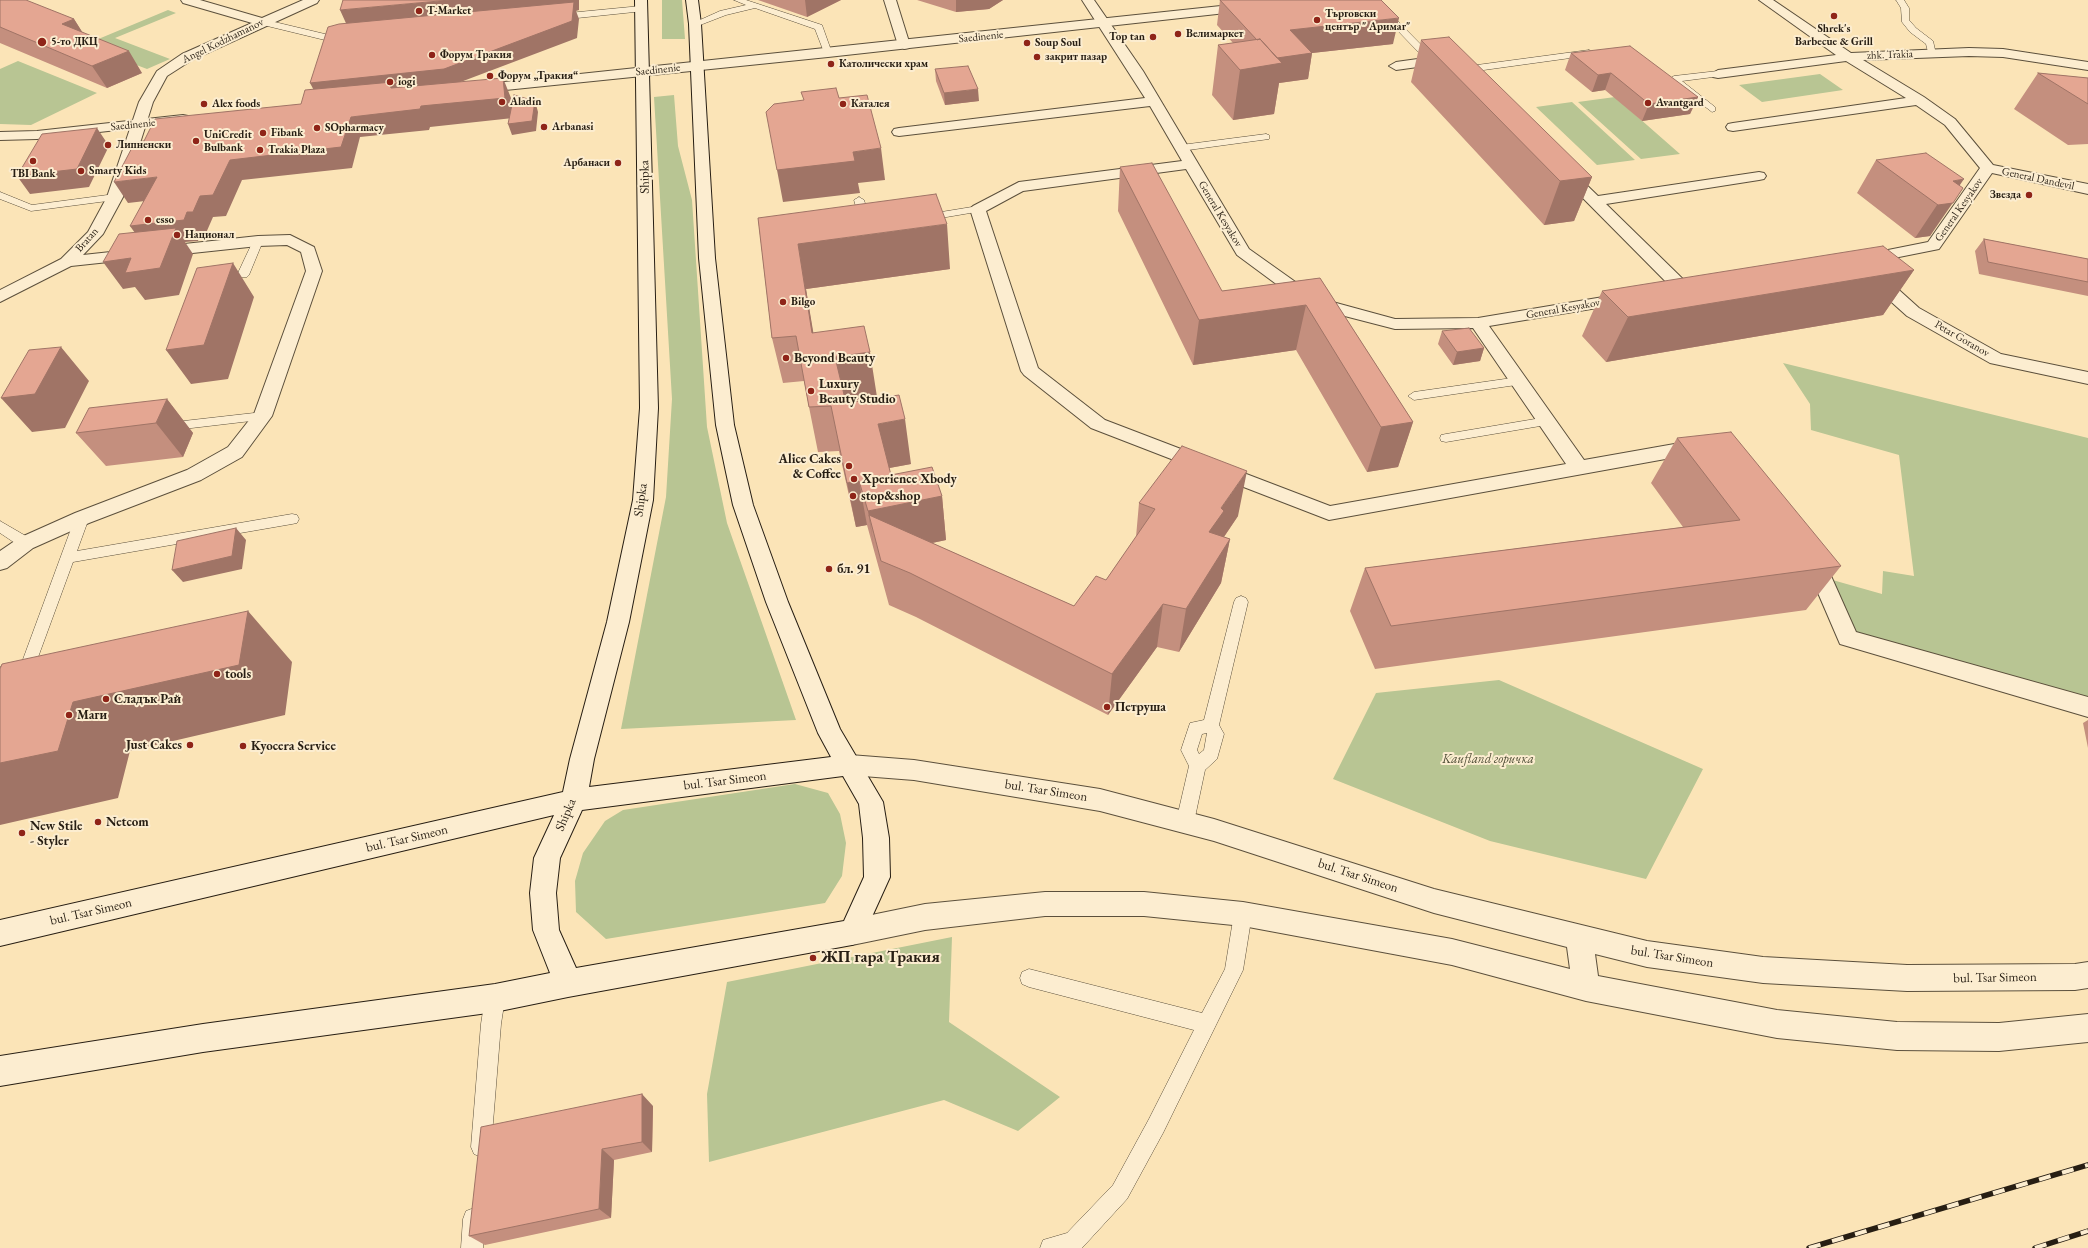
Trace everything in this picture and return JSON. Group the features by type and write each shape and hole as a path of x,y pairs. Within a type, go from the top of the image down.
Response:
{"street":[{"path":"187,0 262,22"},
{"name":"Angel Kodzhamanov","path":"141,124 146,102 162,74 186,57 313,0"},
{"path":"692,0 695,24 707,258 725,425 742,505 777,602 830,733 871,802 876,838 877,878 852,932"},
{"path":"890,0 904,45"},
{"name":"General Kesyakov","path":"1088,0 1154,102 1243,252 1312,302 1395,324 1478,323 1644,295"},
{"name":"General Kesyakov","path":"1765,0 1848,57 1919,100 1950,122 1988,168 1933,246 1851,261"},
{"name":"Shipka","path":"568,983 546,930 543,894 547,858 574,800 618,622 643,500 649,408 641,4"},
{"name":"Saedinenie","path":"464,90 828,54 1258,6"},
{"name":"zhk. Trakia","path":"1718,74 1848,57 1932,54 2003,53 2086,66"},
{"path":"1396,66 1432,61 1448,63 1462,70 1473,81"},
{"path":"1733,127 1919,100"},
{"path":"899,132 1154,102"},
{"name":"Saedinenie","path":"0,136 37,135 196,118"},
{"name":"Bratan","path":"0,297 67,262 95,234 115,197 134,136 141,124"},
{"path":"1555,162 1683,289"},
{"path":"1190,164 1019,187 978,209 1030,371 1098,424 1329,512 1719,444"},
{"name":"General Dandevil","path":"1988,168 2088,189"},
{"path":"1594,200 1759,176"},
{"path":"0,562 26,543 82,518 194,475 235,452 263,416 314,271 308,250 290,240 258,241 67,262"},
{"name":"Petar Goranov","path":"1851,261 1913,312 1996,359 2088,378"},
{"path":"1668,291 1699,286"},
{"path":"1478,323 1579,468"},
{"path":"1803,541 1808,547 1848,638 2088,708"},
{"name":"bul. Tsar Simeon","path":"0,933 574,800 850,765 914,770 1100,800 1214,830 1434,901 1580,939 1647,954 1762,970 1907,978 2075,977 2088,975"},
{"path":"0,1071 203,1038 495,998 568,983 852,932 925,917 1046,904 1144,904 1243,914 1452,952 1586,986 1777,1024 1897,1036 1999,1037 2088,1028"},
{"path":"1580,939 1586,986"}],"lane":[{"path":"738,0 819,27 828,54"},
{"path":"1372,0 1432,61"},
{"path":"1900,0 1905,8 1906,20 1913,30 1930,43 1932,54"},
{"path":"548,18 641,4"},
{"path":"695,24 723,13 754,6"},
{"path":"262,22 330,38 353,36"},
{"path":"1462,70 1602,51"},
{"path":"1712,109 1671,77 1718,74"},
{"path":"1181,148 1266,137"},
{"path":"0,195 31,208 115,197"},
{"path":"859,200 862,214 875,223 883,223"},
{"path":"912,220 978,209"},
{"path":"244,275 258,241"},
{"path":"1414,396 1519,381"},
{"path":"156,428 263,416"},
{"path":"1446,438 1547,421"},
{"path":"0,673 28,667 82,518"},
{"path":"68,558 292,519"},
{"path":"0,526 26,543"},
{"path":"1185,822 1197,766 1189,750 1196,728 1211,726 1242,602"},
{"path":"1051,1248 1073,1242 1120,1192 1156,1126 1234,970 1243,914"},
{"path":"1029,978 1207,1024"},
{"path":"479,1163 491,1024 495,998"},
{"path":"472,1248 476,1202"}],"green space":[{"path":"662,0 682,0 685,39 662,39"},
{"path":"168,10 176,13 115,38 170,59 147,69 84,45"},
{"path":"18,61 97,93 31,125 0,124 0,69"},
{"path":"1820,74 1843,90 1762,102 1739,85"},
{"path":"674,95 678,146 692,200 707,427 727,523 796,720 621,729 666,497 672,399 654,97"},
{"path":"1615,97 1680,154 1641,159 1578,102"},
{"path":"1572,102 1635,160 1597,165 1536,107"},
{"path":"1783,363 2088,438 2088,699 1850,633 1829,579 1882,594 1883,571 1914,576 1899,455 1811,430 1810,404"},
{"name":"Kaufland горичка","path":"1499,680 1703,769 1646,879 1490,841 1333,779 1376,693"},
{"path":"795,784 828,793 840,814 846,843 842,876 825,903 606,939 576,912 575,881 583,853 605,821 623,810"},
{"path":"952,937 949,1022 1060,1097 1018,1131 944,1100 709,1162 707,1094 727,982"}],"building":[{"path":"0,0 26,0 74,19 62,24 129,51 92,66 0,27"},
{"path":"343,0 450,0 340,10"},
{"path":"1220,0 1381,0 1399,18 1290,30 1312,53 1277,58 1260,39 1257,40"},
{"path":"574,2 572,21 444,69 310,83 328,27 339,24"},
{"path":"1449,37 1592,177 1560,181 1421,40"},
{"path":"1260,39 1282,63 1240,70 1218,45"},
{"path":"1630,46 1698,97 1649,104 1611,73 1598,75 1571,53"},
{"path":"968,66 978,89 944,93 935,69"},
{"path":"2038,73 2088,78 2088,104"},
{"path":"503,78 505,98 421,106 420,109 351,117 341,147 230,160 213,195 200,196 193,212 187,212 184,220 130,226 157,177 114,182 135,142 144,141 155,119 301,104 305,90 403,81 390,85 391,88"},
{"path":"836,88 839,98 867,95 881,148 853,152 855,161 777,170 766,112 774,104 804,100 801,92"},
{"path":"514,95 535,101 532,121 508,124"},
{"path":"97,128 77,169 17,176 42,134"},
{"path":"1926,153 1964,179 1953,181 1963,188 1953,203 1938,205 1876,160"},
{"path":"1152,163 1222,291 1320,278 1413,422 1381,427 1306,305 1199,320 1120,167"},
{"path":"936,194 947,224 798,244 812,333 864,326 870,352 835,357 846,403 899,395 905,419 878,424 891,475 932,467 942,496 868,511 859,481 847,483 831,406 809,407 796,336 772,338 758,218"},
{"path":"176,228 160,268 125,273 131,258 103,262 119,234"},
{"path":"1984,239 2088,259 2088,282 1988,262"},
{"path":"1883,246 1914,270 1628,317 1602,291"},
{"path":"233,263 204,345 166,350 197,268"},
{"path":"1469,328 1484,348 1457,352 1442,331"},
{"path":"61,347 35,394 1,398 29,350"},
{"path":"167,399 156,423 76,433 89,408"},
{"path":"1731,432 1841,566 1391,626 1365,568 1740,520 1677,438"},
{"path":"1182,446 1247,471 1221,508 1224,511 1209,532 1230,539 1186,609 1163,604 1112,674 910,573 881,561 869,515 1074,606 1096,576 1106,580 1155,509 1139,503"},
{"path":"236,528 232,556 172,570 177,541"},
{"path":"248,611 239,665 73,702 58,751 0,763 0,669 2,664"},
{"path":"642,1094 642,1142 602,1149 599,1209 469,1236 481,1127"}],"railway":[{"path":"1809,1248 2088,1165"},
{"path":"2035,1248 2088,1231"}],"place":[{"name":"T-Market","path":"419,11"},
{"name":"Shrek's Barbecue & Grill","path":"1834,16"},
{"name":"Търговски център \" Аримаг\"","path":"1317,20"},
{"name":"Велимаркет","path":"1178,34"},
{"name":"Top tan","path":"1153,37"},
{"name":"5-то ДКЦ","path":"42,42"},
{"name":"Soup Soul","path":"1027,43"},
{"name":"Форум Тракия","path":"432,55"},
{"name":"закрит пазар","path":"1037,57"},
{"name":"Католически храм","path":"831,64"},
{"name":"Форум „Тракия“","path":"490,76"},
{"name":"iogi","path":"390,82"},
{"name":"Аladin","path":"502,102"},
{"name":"Avantgard","path":"1648,103"},
{"name":"Alex foods","path":"204,104"},
{"name":"Каталея","path":"843,104"},
{"name":"Аrbanasi","path":"544,127"},
{"name":"SOpharmacy","path":"317,128"},
{"name":"Fibank","path":"263,133"},
{"name":"UniCredit Bulbank","path":"196,141"},
{"name":"Липненски","path":"108,145"},
{"name":"Trakia Plaza","path":"260,150"},
{"name":"TBI Bank","path":"33,161"},
{"name":"Арбанаси","path":"618,163"},
{"name":"Smarty Kids","path":"81,171"},
{"name":"Звезда","path":"2029,195"},
{"name":"esso","path":"148,220"},
{"name":"Национал","path":"177,235"},
{"name":"Bilgo","path":"783,302"},
{"name":"Beyond Beauty","path":"786,358"},
{"name":"Luxury Beauty Studio","path":"811,391"},
{"name":"Alice Cakes & Coffee","path":"849,466"},
{"name":"Xperience Xbody","path":"854,479"},
{"name":"stop&shop","path":"853,496"},
{"name":"бл. 91","path":"829,569"},
{"name":"tools","path":"217,674"},
{"name":"Сладък Рай","path":"106,699"},
{"name":"Петруша","path":"1107,707"},
{"name":"Маги","path":"69,715"},
{"name":"Just Cakes","path":"190,745"},
{"name":"Kyocera Service","path":"243,746"},
{"name":"Netcom","path":"98,822"},
{"name":"New Stile - Styler","path":"22,833"},
{"name":"ЖП гара Тракия","path":"813,958"}]}
